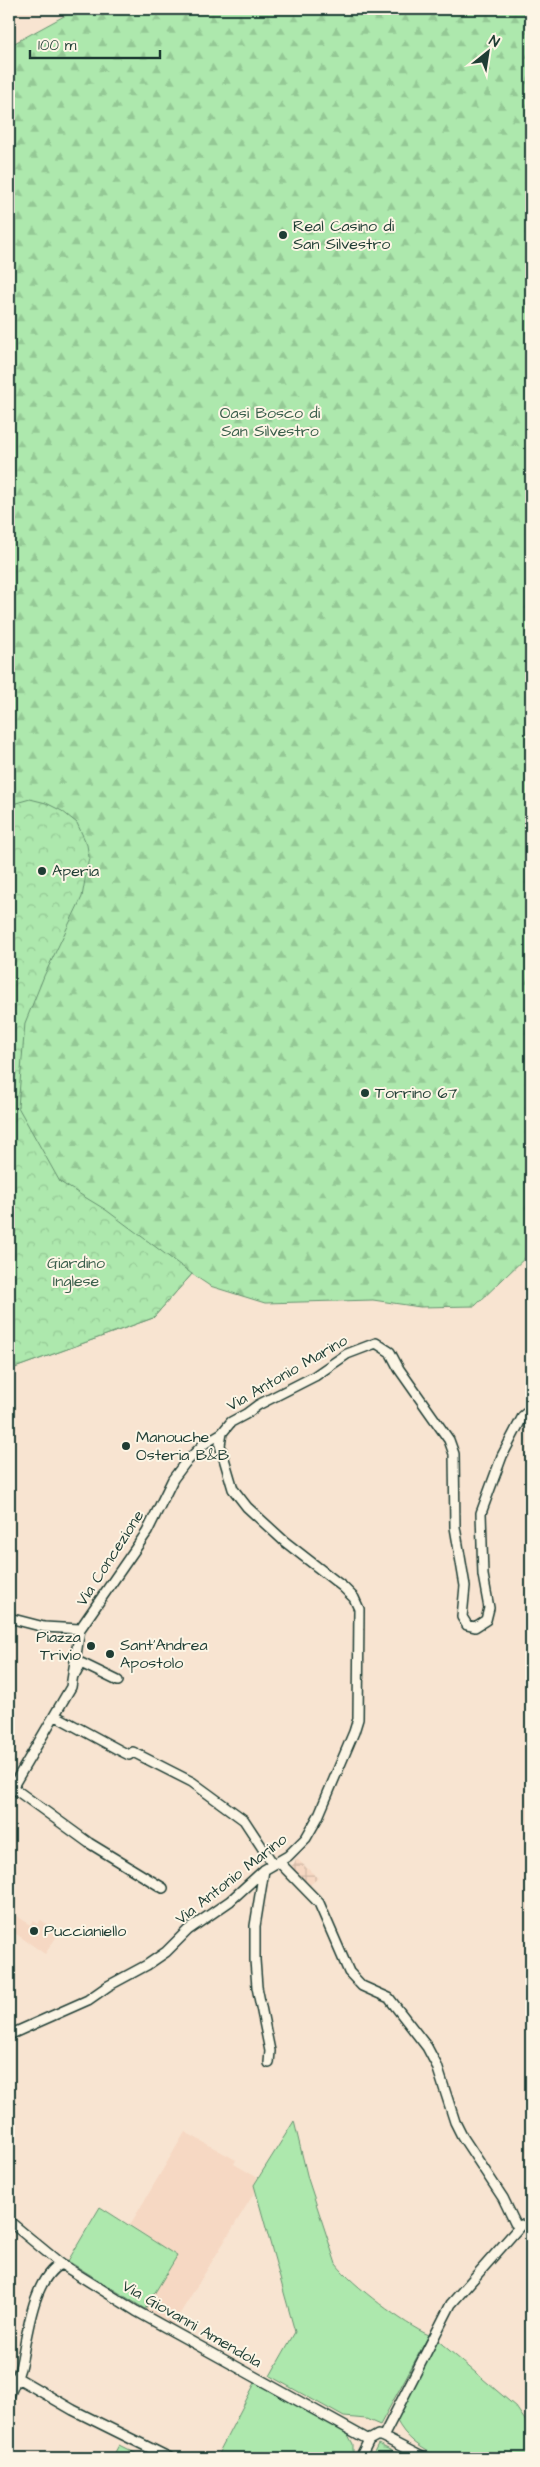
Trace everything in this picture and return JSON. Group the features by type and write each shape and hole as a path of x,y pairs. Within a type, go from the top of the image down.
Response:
{"street":[{"name":"Via Antonio Marino","path":"9,2035 88,2000 108,1986 148,1965 166,1952 188,1930 230,1901 264,1870 276,1863 306,1838 318,1817 356,1727 358,1719 359,1609 354,1598 343,1587 284,1541 247,1507 233,1489 220,1445 222,1433 231,1422 258,1405 315,1376 356,1350 376,1343 390,1352 449,1440 454,1454 455,1527 465,1586 462,1617 467,1625 475,1627 486,1620 489,1608 483,1575 481,1513 502,1456 523,1416 531,1409"},
{"name":"Via Concezione","path":"10,1790 56,1716 74,1678 76,1647 80,1628 147,1532 173,1479 185,1463 204,1444 222,1433"},
{"path":"9,1618 44,1627 80,1628"},
{"path":"74,1678 81,1663 118,1680"},
{"path":"56,1716 119,1750 129,1754 132,1752 192,1782 244,1820 276,1863 319,1903 348,1972 362,1986 389,1998 428,2048 437,2066 462,2136 518,2224 451,2304 383,2437"},
{"path":"10,1790 89,1843 163,1888"},
{"path":"264,1870 256,1920 255,1944 257,1987 270,2051 270,2063"},
{"name":"Via Giovanni Amendola","path":"9,2221 61,2264 136,2311 368,2440"},
{"path":"10,2390 16,2377 34,2302 52,2268 61,2264"},
{"path":"16,2377 73,2410 170,2458"},
{"path":"360,2458 368,2440 378,2435 424,2458"}],"shaded area":[{"path":"297,1859 318,1878 310,1885 291,1867"},
{"name":"Puccianiello","path":"9,1910 30,1925 33,1921 37,1924 41,1920 59,1933 45,1954 9,1929"},
{"path":"185,2132 236,2160 234,2164 258,2178 254,2185 256,2190 173,2325 145,2309 177,2256 130,2225"}],"green space":[{"name":"Oasi Bosco di San Silvestro","path":"77,9 531,9 531,1252 475,1306 420,1307 373,1300 265,1303 210,1286 192,1274 153,1318 9,1370 14,1158 9,957 9,46"},
{"name":"Giardino Inglese","path":"30,799 46,803 62,811 77,823 87,845 89,857 82,897 44,976 25,1023 18,1107 60,1182 106,1210 192,1274 153,1318 9,1370 9,805"},
{"path":"294,2121 308,2179 336,2264 354,2283 380,2304 407,2323 429,2335 380,2425 366,2419 344,2417 270,2376 295,2332 254,2185"},
{"path":"100,2207 177,2256 145,2309 68,2261"},
{"path":"436,2339 516,2407 531,2429 531,2458 472,2460 442,2458 421,2447 404,2432 396,2419"},
{"path":"256,2381 346,2431 353,2444 353,2458 216,2458"},
{"path":"378,2444 406,2458 371,2458"},
{"path":"119,2445 145,2458 112,2458"}],"place":[{"name":"Real Casino di San Silvestro","path":"283,235"},
{"name":"Aperia","path":"42,871"},
{"name":"Torrino 67","path":"365,1093"},
{"name":"Manouche Osteria B&B","path":"126,1446"},
{"name":"Piazza Trivio","path":"91,1646"},
{"name":"Sant'Andrea Apostolo","path":"110,1654"},
{"name":"Puccianiello","path":"34,1931"}]}
